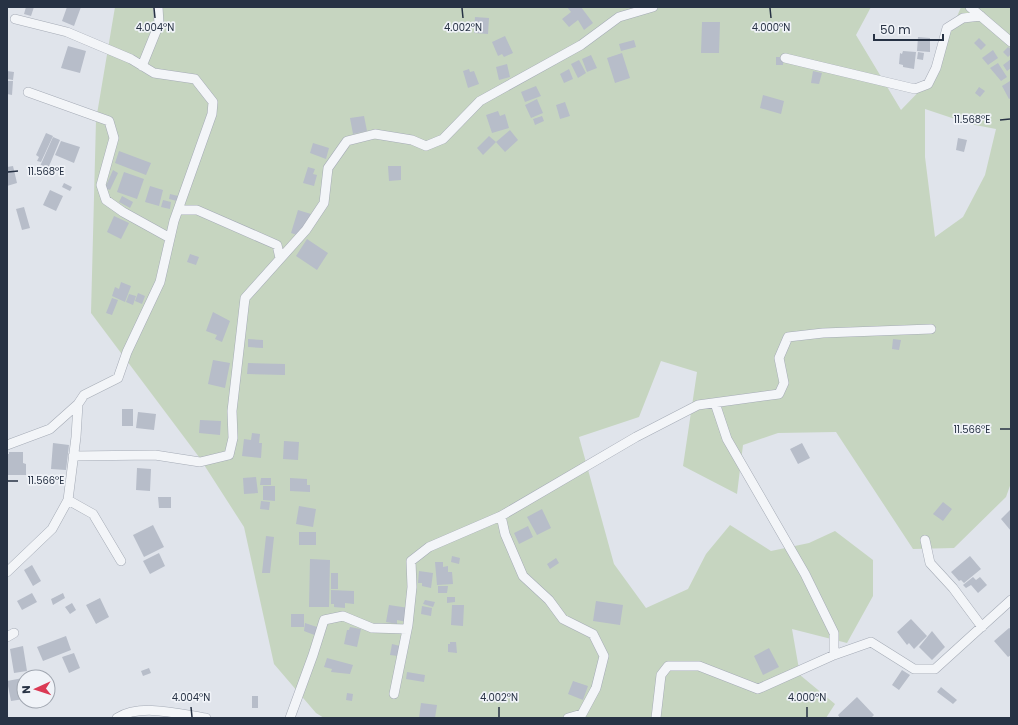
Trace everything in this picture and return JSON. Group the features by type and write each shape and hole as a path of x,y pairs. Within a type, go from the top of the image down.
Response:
{"street":[{"path":"142,66 159,24 158,7"},
{"path":"73,456 156,455 200,462 229,455 233,438 232,411 245,298 306,230 324,204 328,168 347,141 375,134 412,140 426,146 443,139 480,101 581,45 619,17 653,7"},
{"path":"970,7 1011,42"},
{"path":"785,58 915,89 928,84 936,68 947,28 963,18 981,16"},
{"path":"7,445 50,428 78,404 84,396 118,378 127,352 160,282 178,210 212,114 213,102 196,79 154,73 131,59 67,32 15,18"},
{"path":"28,92 109,121 114,138 101,185 106,200 123,212 170,238"},
{"path":"178,210 197,210 277,245 280,258"},
{"path":"394,694 407,629 412,586 411,561 429,547 501,516 643,434 698,405 779,394 784,383 779,358 788,337 823,333 931,329"},
{"path":"715,403 727,439 805,574 834,633 834,655"},
{"path":"7,572 52,530 68,500 78,404"},
{"path":"68,500 93,514 122,561"},
{"path":"501,516 505,534 524,576 549,600 563,619 593,634 604,656 596,688 582,714 568,718"},
{"path":"925,540 930,563 953,588 982,627"},
{"path":"656,718 661,674 668,666 699,666 758,689 834,655 871,642 914,669 935,668 1011,600"},
{"path":"290,718 313,656 324,620 343,616 372,628 407,629"},
{"path":"117,718 126,712 158,711 206,718"}],"green space":[{"path":"115,7 871,7 856,35 901,110 931,79 961,7 1011,7 1011,483 1006,497 954,548 913,549 836,432 778,433 743,445 737,494 683,466 697,372 661,361 639,417 579,437 614,564 646,608 688,589 706,554 730,525 771,551 809,543 835,531 873,560 873,596 847,643 792,629 800,675 835,704 826,718 324,718 316,713 274,664 244,527 199,457 91,313 96,120","holes":["925,109 970,124 996,129 985,175 963,217 935,237 925,157"]}],"building":[{"path":"26,7 34,7 31,16 24,14"},
{"path":"67,7 81,7 74,26 62,21"},
{"path":"567,7 581,7 593,23 584,30 578,20 569,27 562,19 571,12"},
{"path":"475,17 489,18 488,34 474,33"},
{"path":"702,22 720,22 719,53 701,53"},
{"path":"505,36 513,53 504,57 502,54 498,56 492,42"},
{"path":"918,37 930,38 930,52 917,51"},
{"path":"979,38 986,45 981,50 974,43"},
{"path":"634,40 636,47 621,51 619,44"},
{"path":"68,46 86,51 80,73 61,68"},
{"path":"1008,47 1011,49 1011,54 1008,57 1003,52"},
{"path":"993,50 998,58 988,65 982,58"},
{"path":"903,51 916,52 914,69 903,67 903,65 899,64 900,53 902,54"},
{"path":"918,52 924,53 923,60 917,59"},
{"path":"622,53 630,78 615,83 607,58"},
{"path":"591,55 597,68 587,72 582,59"},
{"path":"776,57 783,57 783,65 776,65"},
{"path":"1011,59 1011,68 1007,71 1003,65"},
{"path":"579,60 586,73 578,78 571,64"},
{"path":"998,63 1007,77 1001,81 990,68"},
{"path":"507,64 510,77 499,80 496,67"},
{"path":"469,69 470,72 474,71 479,84 468,88 463,71"},
{"path":"569,69 573,79 564,83 560,74"},
{"path":"7,71 14,72 13,80 7,79"},
{"path":"813,71 822,73 819,84 811,83"},
{"path":"7,81 13,81 12,95 7,94"},
{"path":"1010,81 1011,98 1009,99 1002,86"},
{"path":"536,86 541,96 525,102 521,92"},
{"path":"979,87 985,91 980,97 975,93"},
{"path":"763,95 784,101 781,114 760,108"},
{"path":"537,99 543,113 531,118 525,105"},
{"path":"565,102 570,116 560,119 556,105"},
{"path":"498,111 500,116 505,114 509,128 492,133 486,115"},
{"path":"364,116 367,131 353,134 350,118"},
{"path":"542,116 544,121 535,125 533,119"},
{"path":"510,130 518,140 505,152 496,142"},
{"path":"46,133 53,136 41,162 37,161 39,157 36,155"},
{"path":"489,136 496,142 483,155 477,148"},
{"path":"53,137 60,140 47,171 42,168 39,174 37,173"},
{"path":"958,138 967,140 964,152 956,150"},
{"path":"61,141 80,147 74,163 55,155"},
{"path":"313,143 329,148 326,159 310,153"},
{"path":"119,151 151,163 146,175 115,163"},
{"path":"13,166 17,183 7,186 7,167"},
{"path":"388,166 401,166 401,180 389,181"},
{"path":"308,167 315,169 313,174 317,175 314,186 303,183"},
{"path":"113,170 118,173 110,190 105,188"},
{"path":"124,172 144,179 137,199 117,192"},
{"path":"64,183 72,187 70,191 62,187"},
{"path":"150,186 163,190 159,206 145,202"},
{"path":"50,190 63,196 56,211 43,205"},
{"path":"170,194 178,196 177,201 169,199"},
{"path":"122,196 133,202 130,208 119,202"},
{"path":"163,200 171,202 170,209 161,207"},
{"path":"24,207 30,228 22,230 16,209"},
{"path":"298,210 311,214 303,237 291,233"},
{"path":"114,216 129,223 121,239 107,232"},
{"path":"307,239 328,253 317,270 296,256"},
{"path":"190,254 199,257 196,265 187,262"},
{"path":"121,282 131,286 125,302 112,296 115,287 119,289"},
{"path":"138,293 145,296 142,304 135,301"},
{"path":"129,294 136,296 133,305 126,302"},
{"path":"112,298 118,300 112,315 106,313"},
{"path":"213,312 230,321 222,342 215,339 217,335 206,331"},
{"path":"248,339 263,340 263,348 248,347"},
{"path":"893,339 901,340 899,350 892,349"},
{"path":"213,360 230,363 225,388 208,384"},
{"path":"248,363 285,364 285,375 247,374"},
{"path":"122,409 133,409 133,426 122,426"},
{"path":"138,412 156,414 154,430 136,428"},
{"path":"200,420 221,421 220,435 199,433"},
{"path":"252,433 260,434 259,443 262,443 261,458 242,456 244,439 251,440"},
{"path":"284,441 299,442 298,460 283,459"},
{"path":"53,443 69,445 66,470 51,469"},
{"path":"802,443 810,458 798,464 790,449"},
{"path":"9,452 23,452 23,463 26,464 26,475 7,475 7,454 9,454"},
{"path":"137,468 151,469 150,491 136,490"},
{"path":"256,477 258,493 244,494 243,478"},
{"path":"261,478 271,478 271,485 260,485"},
{"path":"290,478 307,479 307,485 310,485 310,492 290,491"},
{"path":"263,486 275,486 275,501 263,500"},
{"path":"158,497 171,497 171,508 159,508"},
{"path":"261,501 270,502 269,510 260,509"},
{"path":"943,502 952,509 943,521 933,514"},
{"path":"299,506 316,509 313,527 296,524"},
{"path":"542,509 551,528 537,535 527,517"},
{"path":"1011,509 1011,531 1001,519"},
{"path":"153,525 164,547 144,557 133,535"},
{"path":"528,526 533,537 519,544 514,533"},
{"path":"299,532 316,532 316,545 299,545"},
{"path":"266,536 274,537 270,573 262,573"},
{"path":"159,553 165,566 150,574 143,561"},
{"path":"452,556 460,558 459,564 451,562"},
{"path":"970,556 981,569 964,583 961,580 959,581 951,572"},
{"path":"556,558 559,563 550,569 547,564"},
{"path":"310,559 330,560 329,607 309,607"},
{"path":"435,562 443,562 443,567 448,566 448,572 452,572 453,584 437,585"},
{"path":"32,565 41,581 33,586 24,570"},
{"path":"419,571 433,573 431,588 422,586 422,583 418,583"},
{"path":"331,573 338,573 338,589 331,589"},
{"path":"973,577 976,580 980,577 987,585 978,593 971,585 966,588 963,585"},
{"path":"438,586 448,586 447,593 438,593"},
{"path":"331,590 354,591 354,604 345,603 345,608 334,607 334,604 331,604"},
{"path":"32,593 37,602 22,610 17,601"},
{"path":"63,593 65,598 53,605 51,599"},
{"path":"447,597 455,597 455,602 447,603"},
{"path":"100,598 109,617 96,624 86,605"},
{"path":"425,600 435,602 433,607 423,604"},
{"path":"596,601 623,605 620,625 593,621"},
{"path":"72,603 76,610 70,614 65,607"},
{"path":"389,605 409,608 407,622 397,620 397,624 386,622"},
{"path":"452,605 464,605 463,626 451,625"},
{"path":"422,606 432,608 431,616 421,614"},
{"path":"291,614 304,614 304,627 291,627"},
{"path":"911,619 927,636 914,649 909,643 907,645 897,632"},
{"path":"305,623 317,627 317,636 304,631"},
{"path":"350,627 361,629 357,647 344,644 347,630 349,630"},
{"path":"1009,628 1011,629 1011,655 1008,657 994,641"},
{"path":"932,631 945,647 932,660 919,647"},
{"path":"66,636 71,650 43,661 37,647"},
{"path":"450,642 456,642 457,653 448,652 448,644 450,644"},
{"path":"392,644 400,646 398,656 390,655"},
{"path":"23,646 27,669 16,669 16,673 14,673 10,649"},
{"path":"769,648 779,667 763,675 754,656"},
{"path":"74,653 80,668 69,673 62,657"},
{"path":"327,658 353,665 350,674 331,672 332,669 324,667"},
{"path":"149,668 151,673 143,676 141,671"},
{"path":"902,670 910,675 899,690 892,685"},
{"path":"407,672 425,675 424,682 406,679"},
{"path":"16,679 16,700 11,701 7,681"},
{"path":"573,681 588,686 583,700 568,694"},
{"path":"941,687 957,700 953,704 937,692"},
{"path":"347,693 353,694 352,701 346,700"},
{"path":"252,696 258,696 258,708 252,708"},
{"path":"857,697 874,715 871,718 840,718 838,715"},
{"path":"421,703 437,705 435,718 419,718"}]}
